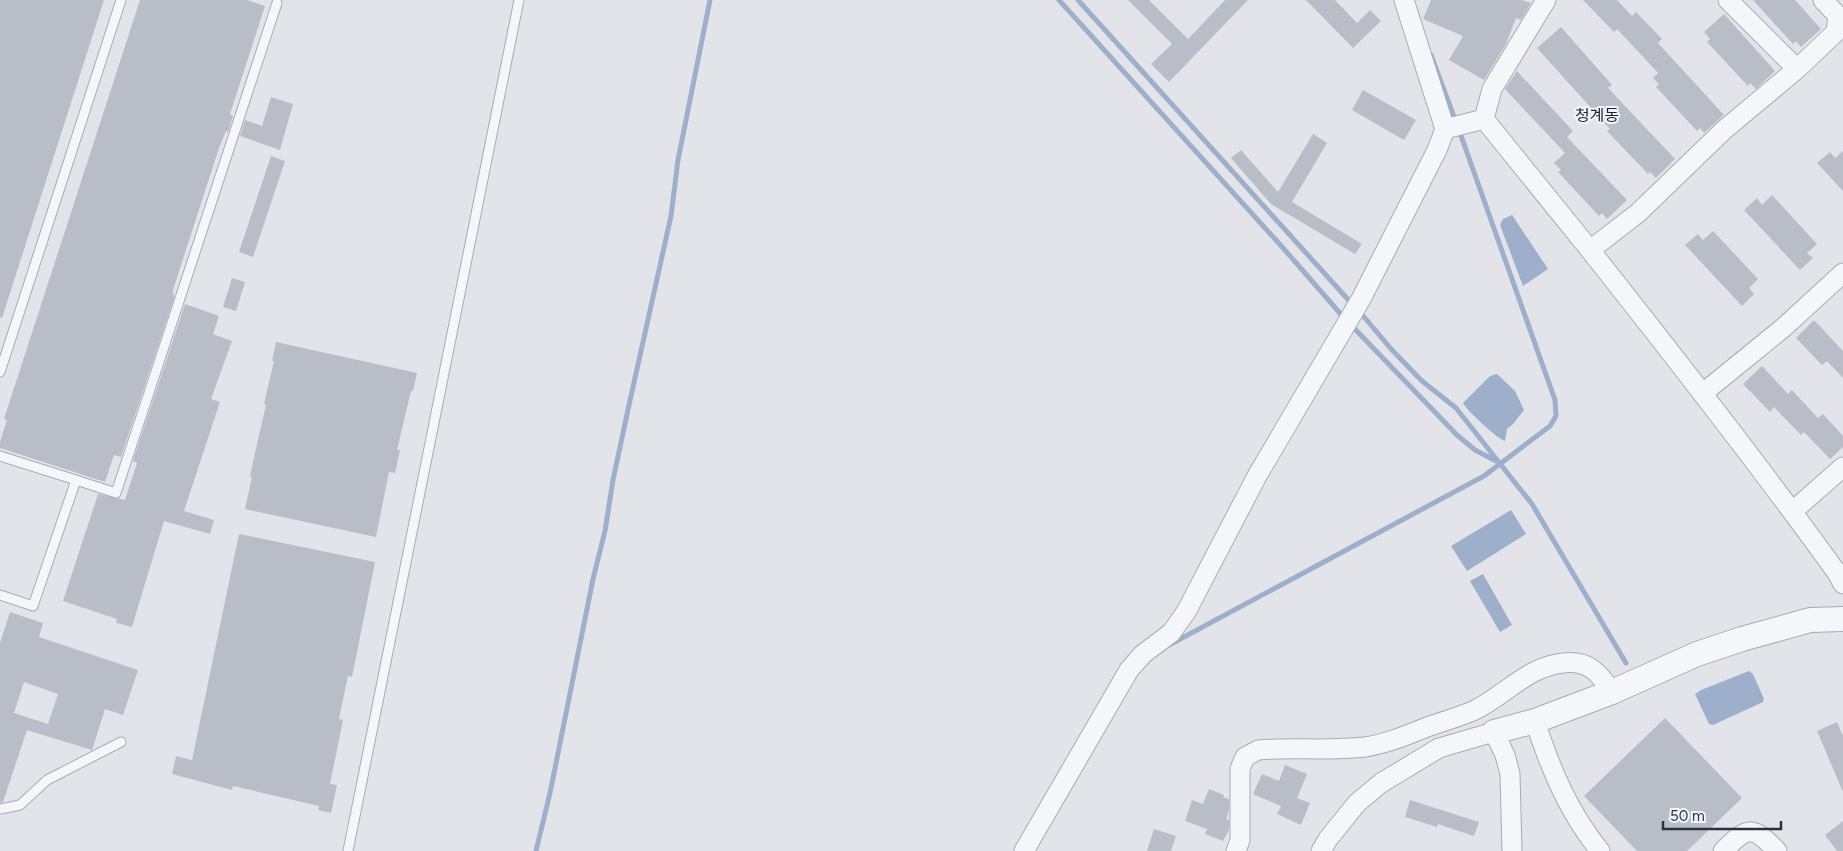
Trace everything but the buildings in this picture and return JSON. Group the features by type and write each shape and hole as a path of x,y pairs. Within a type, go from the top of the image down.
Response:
{"street":[{"path":"1404,0 1453,127"},
{"path":"1484,119 1492,89 1546,0"},
{"path":"1728,0 1797,70"},
{"path":"1590,250 1638,213 1724,130 1797,70 1836,32 1838,16 1823,0"},
{"path":"1024,851 1129,670 1143,654 1171,633 1186,612 1257,476 1361,300 1437,150 1453,127 1484,119"},
{"path":"1484,119 1703,393 1793,511 1843,584"},
{"path":"1703,393 1784,328 1843,273"},
{"path":"1793,511 1843,467"},
{"path":"1321,851 1328,838 1357,803 1381,783 1439,748 1535,721 1612,692 1697,654 1742,639 1810,620 1843,619"},
{"path":"1236,851 1240,840 1240,769 1245,757 1258,750 1366,747 1392,740 1473,711 1529,674 1561,663 1574,662 1586,665 1600,674 1612,692"},
{"path":"1535,721 1545,752 1570,808 1600,851"},
{"path":"1494,732 1505,755 1510,774 1512,851"},
{"path":"1723,851 1740,835 1751,831 1762,835 1778,851"}],"lane":[{"path":"0,372 120,0"},
{"path":"348,851 518,0"},
{"path":"0,456 116,493 277,3"},
{"path":"0,595 33,606 76,480"},
{"path":"0,810 20,805 46,780 121,742"}],"water":[{"path":"1512,215 1548,269 1523,286 1500,225 1503,219"},
{"path":"1497,374 1515,391 1524,410 1507,429 1505,441 1496,436 1463,403 1490,376"},
{"path":"1511,510 1526,534 1467,571 1451,546"},
{"path":"1483,574 1512,625 1500,632 1470,581"},
{"path":"1749,671 1753,674 1764,699 1763,702 1713,725 1709,724 1695,694"}],"waterway":[{"path":"536,851 550,793 593,579 605,531 613,480 671,216 678,160 710,0"},
{"path":"1059,0 1345,319"},
{"path":"1078,0 1353,305"},
{"path":"1431,55 1456,122"},
{"path":"1169,645 1484,476 1550,426 1556,416 1555,400 1459,130"},
{"path":"1359,311 1392,350 1422,381 1456,408 1532,504 1626,663"},
{"path":"1351,325 1457,435 1475,450 1498,462"}],"district":[{"name":"청계동","path":"1597,115"}]}
